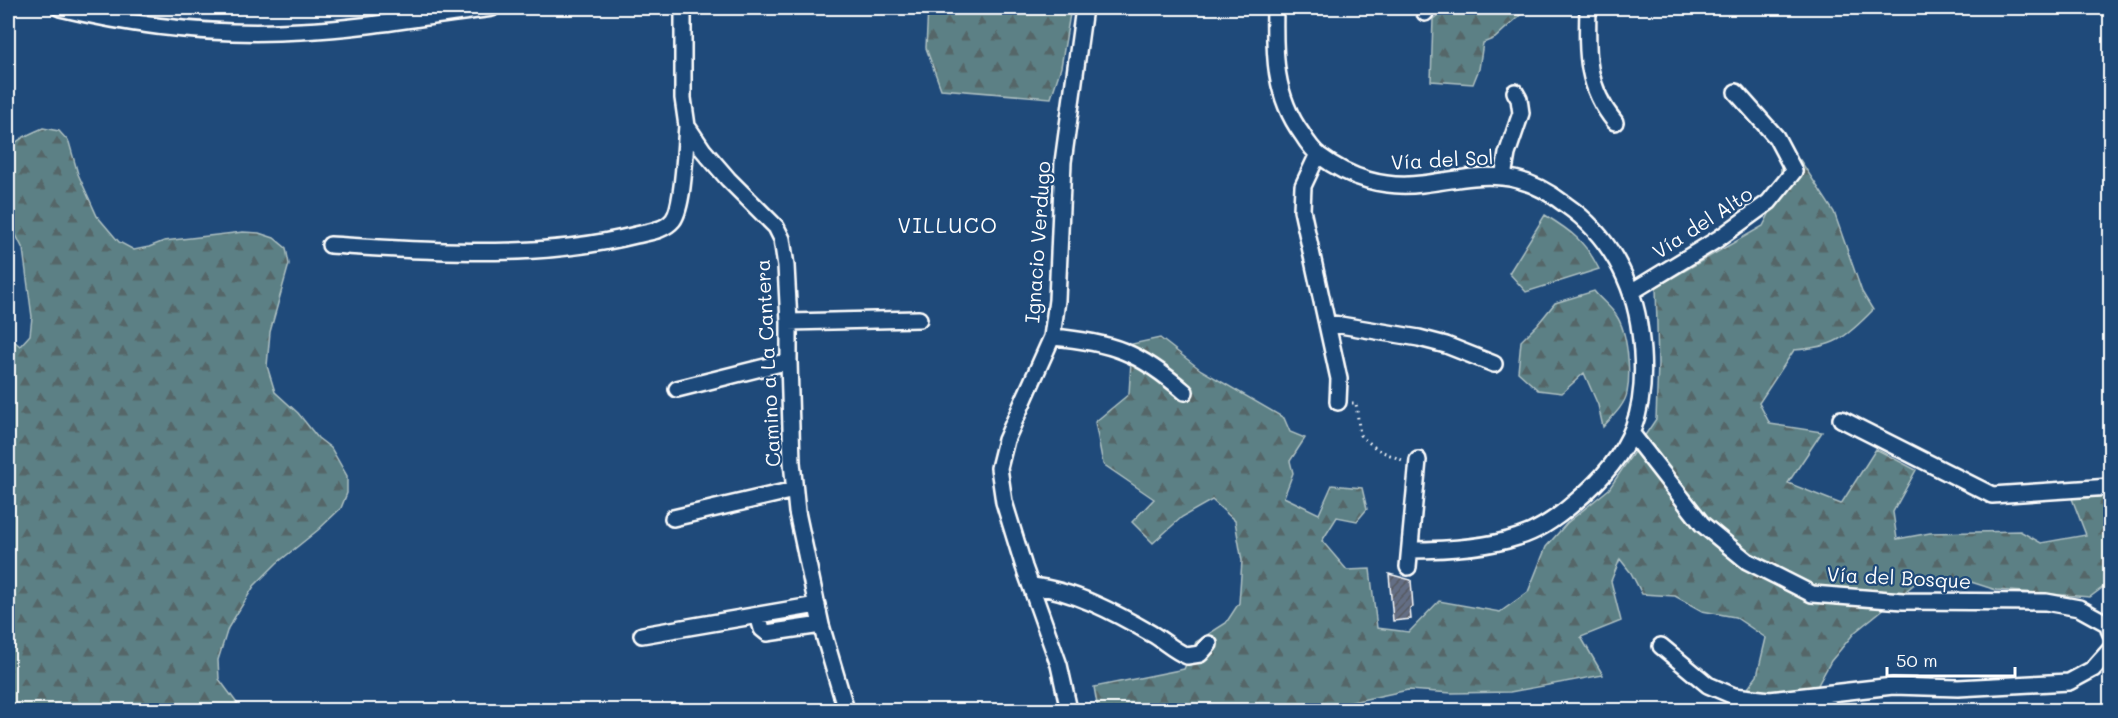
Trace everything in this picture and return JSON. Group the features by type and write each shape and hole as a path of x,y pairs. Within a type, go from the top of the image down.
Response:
{"street":[{"path":"60,8 141,24 234,32 270,32 334,29 492,8"},
{"name":"Camino a La Cantera","path":"683,8 683,98 687,126 703,150 728,179 776,227 782,239 789,322 794,490 821,625 846,711"},
{"name":"Ignacio Verdugo","path":"1069,711 1059,665 1004,502 999,468 1006,440 1052,337 1057,300 1063,162 1084,8"},
{"name":"Vía del Sol","path":"1275,8 1277,81 1290,116 1318,154 1358,177 1389,185 1420,185 1478,176 1503,177 1534,186 1579,215 1607,246 1631,292 1640,327 1643,362 1639,412 1632,434 1618,458 1590,491 1566,511 1525,535 1475,546 1410,550"},
{"path":"1588,8 1589,72 1598,99 1615,122"},
{"path":"1503,177 1507,154 1521,113 1519,99 1515,92"},
{"name":"Vía del Alto","path":"1631,292 1718,240 1769,202 1794,171 1776,137 1736,92"},
{"path":"330,245 471,252 542,250 600,243 661,229 673,220 680,204 687,126"},
{"path":"1318,154 1303,186 1302,210 1339,379 1338,402"},
{"path":"789,322 919,319"},
{"path":"1328,323 1419,338 1446,345 1494,364"},
{"path":"1052,337 1086,340 1118,348 1155,368 1185,392"},
{"path":"677,389 789,361"},
{"path":"1841,419 1992,495 2110,487"},
{"name":"Vía del Bosque","path":"1632,434 1702,524 1747,561 1812,594 1903,601 2046,602 2079,608 2108,624 2110,632"},
{"path":"1408,567 1418,460"},
{"path":"673,518 794,490"},
{"path":"1032,586 1058,591 1111,612 1187,656 1200,654 1209,644"},
{"path":"642,635 817,605"},
{"path":"758,615 762,629 767,633 821,625"},
{"path":"1661,646 1708,685 1734,696 1770,700 1893,686 1958,688 2069,682 2093,669 2110,650"},
{"path":"1817,711 1819,695"},
{"path":"1819,695 1832,711"}],"path":[{"path":"1338,402 1356,403 1360,435 1378,450 1408,462 1418,460"}],"green space":[{"path":"928,8 1071,8 1061,67 1051,98 941,89 926,48"},
{"path":"1447,8 1528,8 1495,38 1483,43 1479,69 1473,84 1431,81 1433,19"},
{"path":"43,128 59,131 69,142 78,174 97,216 119,242 134,250 164,241 243,232 259,233 274,238 286,248 289,264 270,332 267,366 275,392 298,413 318,438 331,448 347,476 347,493 341,508 254,586 228,628 218,660 219,679 242,710 8,710 8,336 20,346 30,335 32,317 23,249 8,219 8,152 19,140"},
{"path":"1800,160 1834,212 1862,292 1873,310 1838,340 1819,347 1794,350 1759,403 1770,424 1822,432 1788,483 1841,504 1876,449 1916,470 1893,512 1897,539 1930,533 2020,531 2041,543 2086,535 2066,483 2110,481 2110,582 2090,597 1996,590 1968,581 1917,582 1855,632 1831,661 1812,696 1809,710 1732,710 1757,676 1766,638 1735,617 1702,611 1675,596 1642,594 1631,573 1620,559 1611,581 1621,621 1581,637 1603,675 1510,692 1452,693 1408,690 1320,710 1098,710 1094,687 1184,669 1196,642 1226,623 1239,603 1242,561 1235,521 1212,500 1182,517 1153,543 1132,522 1154,499 1103,464 1095,422 1129,394 1132,344 1160,338 1201,370 1284,418 1290,432 1305,438 1290,461 1293,473 1284,497 1319,514 1332,485 1362,488 1367,509 1357,521 1337,517 1322,541 1347,570 1370,569 1377,628 1409,632 1439,601 1500,612 1528,592 1546,547 1567,523 1609,489 1656,419 1658,364 1656,287 1763,226 1780,192 1781,166"},
{"path":"1545,215 1576,238 1588,251 1599,269 1526,292 1509,273"},
{"path":"1594,291 1614,312 1620,322 1626,342 1628,364 1626,398 1603,427 1598,405 1584,373 1562,393 1538,390 1518,372 1521,341 1555,303"}],"building":[{"path":"1389,574 1411,580 1413,607 1410,608 1411,619 1393,621"}],"district":[{"name":"VILLUCO","path":"948,224"}]}
